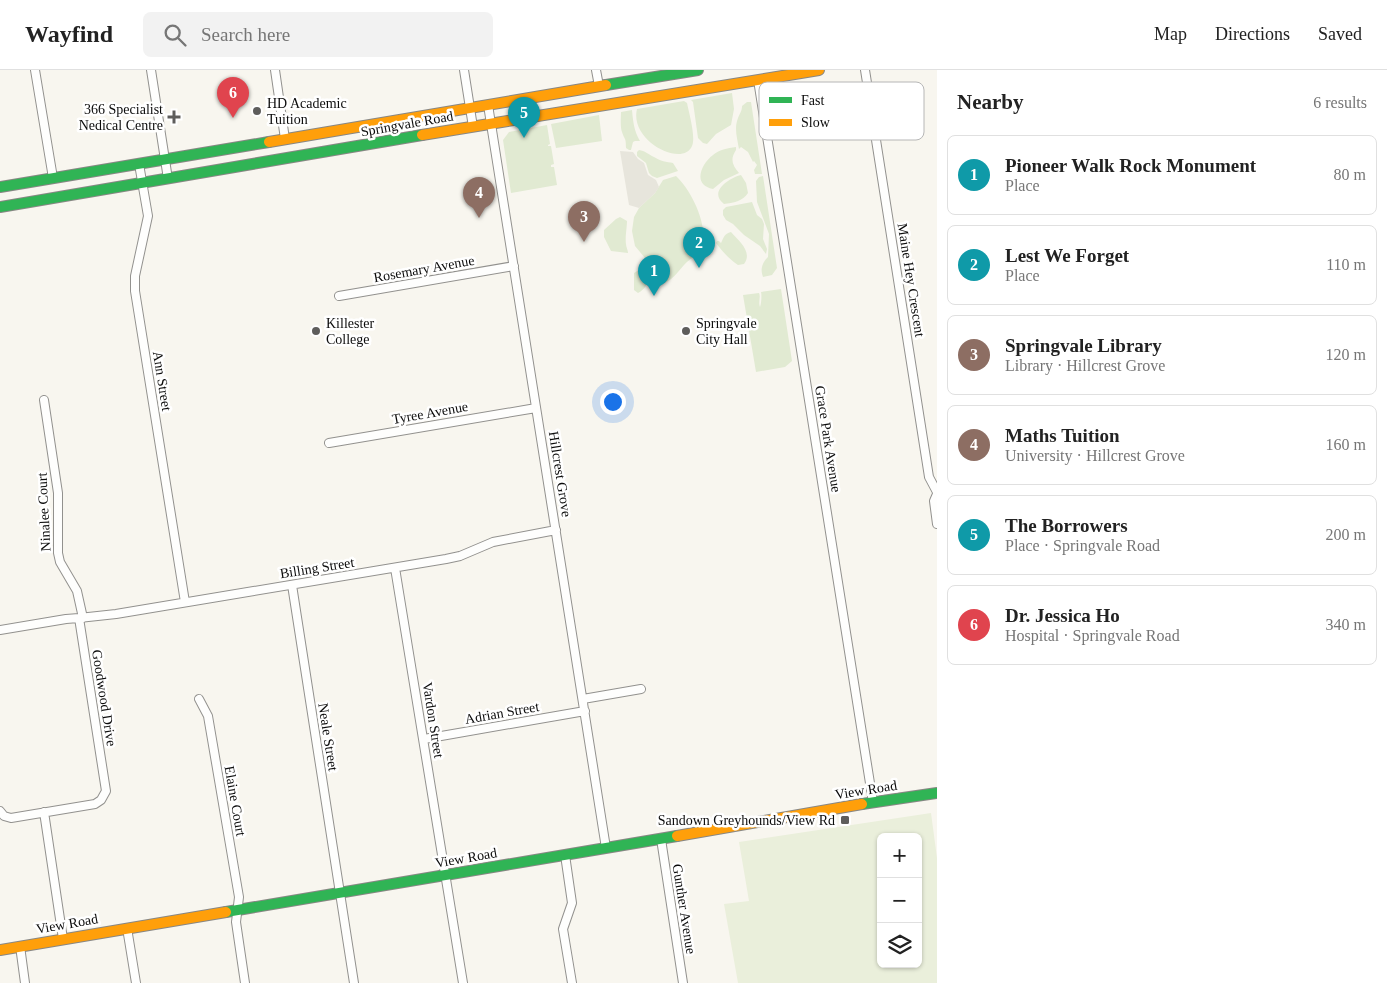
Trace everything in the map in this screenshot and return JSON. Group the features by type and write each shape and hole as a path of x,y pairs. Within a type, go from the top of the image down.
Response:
{"main road":[{"name":"Springvale Road","path":"0,187 697,70"},
{"path":"697,70 699,90"},
{"name":"Springvale Road","path":"0,207 819,70"},
{"name":"View Road","path":"0,950 873,802 937,793"}],"street":[{"path":"34,70 53,178"},
{"path":"151,70 168,179"},
{"path":"275,70 285,139"},
{"path":"464,70 474,127"},
{"path":"596,70 599,86"},
{"name":"Grace Park Avenue","path":"758,80 759,86"},
{"name":"Hillcrest Grove","path":"488,105 606,848"},
{"name":"Grace Park Avenue","path":"768,140 873,802"},
{"name":"Maine Hey Crescent","path":"875,140 929,477 937,493"},
{"name":"Ann Street","path":"139,164 148,216 134,276 134,285 185,602"},
{"name":"Rosemary Avenue","path":"339,296 514,266"},
{"name":"Ninalee Court","path":"44,400 59,500 58,553 60,562 77,591 81,618"},
{"name":"Tyree Avenue","path":"329,443 536,408"},
{"path":"937,493 934,501 937,524"},
{"name":"Billing Street","path":"81,618 110,615 460,556 493,542 556,530"},
{"name":"Vardon Street","path":"395,568 462,983"},
{"name":"Neale Street","path":"292,585 354,983"},
{"path":"0,630 81,618"},
{"name":"Goodwood Drive","path":"0,810 4,816 10,818 95,804 101,800 106,790 81,618"},
{"path":"583,698 641,689"},
{"name":"Elaine Court","path":"199,699 208,716 238,897 236,922 245,983"},
{"name":"Adrian Street","path":"424,739 585,712"},
{"path":"44,812 64,939"},
{"name":"Gunther Avenue","path":"661,839 683,983"},
{"path":"565,855 572,903 563,929 572,983"},
{"path":"127,928 136,983"},
{"path":"20,946 25,983"}],"green space":[{"path":"732,93 734,109 731,125 716,134 707,144 703,143 698,138 693,102 691,100"},
{"path":"684,101 687,103 692,125 692,146 687,152 678,154 658,148 641,131 637,121 637,109"},
{"path":"747,102 751,102 762,174 755,174 754,170 757,165 753,162 748,152 741,147 739,149 736,126 742,106"},
{"path":"632,110 635,130 640,141 633,142 631,150 629,150 626,148 626,140 621,130 621,112"},
{"path":"599,115 602,141 556,148 551,124"},
{"path":"547,125 550,144 548,146 551,146 554,164 551,167 554,167 557,185 511,193 503,140 509,132"},
{"path":"736,147 733,162 739,173 724,180 713,189 706,187 701,179 702,169 705,164 718,152"},
{"path":"639,150 673,163 678,171 657,178 652,176 646,163 637,156"},
{"path":"741,175 746,183 748,193 741,200 724,204 718,195 719,190 726,182"},
{"path":"676,176 688,191 698,210 703,240 701,249 697,254 671,279 661,284 656,280 652,267 658,268 665,273 655,263 650,264 635,246 632,231 634,217 639,208 655,193 663,180"},
{"path":"763,176 777,268 772,275 763,277 763,264 768,257 769,234 757,202 756,181 759,177"},
{"path":"752,202 757,215 764,224 763,239 767,249 766,254 760,246 726,220 723,215 723,210 726,207"},
{"path":"620,217 627,221 626,242 628,253 611,251 604,237 604,230"},
{"path":"731,232 746,251 747,255 744,264 738,265 735,263 716,243 719,241 721,243 724,237"},
{"path":"642,268 647,282 642,291 638,293 634,290 634,273"},
{"path":"781,289 792,361 785,367 756,372 743,295 759,293 760,307 761,292"},
{"path":"931,813 937,858 937,983 738,983 724,904 749,901 739,842"}],"shaded area":[{"path":"620,151 633,152 644,163 648,175 656,180 659,187 639,208 629,205"}],"traffic: fast":[{"path":"606,85 698,70"},
{"path":"0,207 422,135"},
{"path":"0,187 269,142"},
{"path":"862,804 937,793"},
{"path":"226,912 677,836"}],"traffic: slow":[{"path":"422,135 819,70"},
{"path":"269,142 606,85"},
{"path":"677,836 862,804"},
{"path":"0,950 226,912"}],"place":[{"name":"HD Academic Tuition","path":"257,111"},
{"name":"366 Specialist Nedical Centre","path":"174,117"},
{"name":"Dr. Jessica Ho","path":"233,118"},
{"name":"The Borrowers","path":"524,138"},
{"name":"Maths Tuition","path":"479,218"},
{"name":"Springvale Library","path":"584,242"},
{"name":"Lest We Forget","path":"699,268"},
{"name":"Pioneer Walk Rock Monument","path":"654,296"},
{"name":"Killester College","path":"316,331"},
{"name":"Springvale City Hall","path":"686,331"},
{"name":"Sandown Greyhounds/View Rd","path":"845,820"}]}
